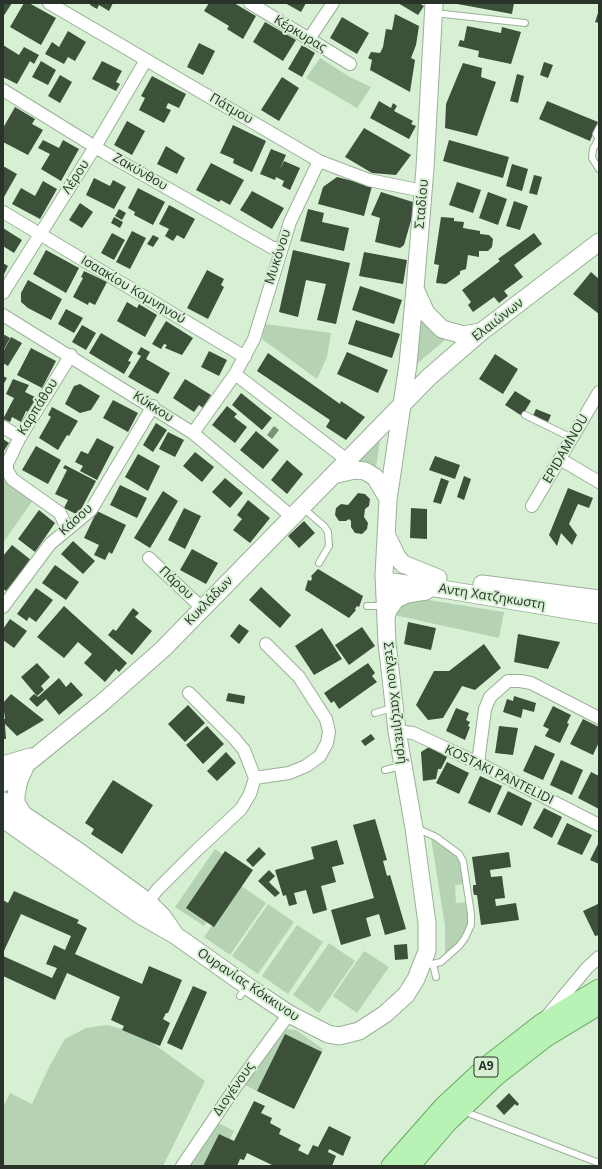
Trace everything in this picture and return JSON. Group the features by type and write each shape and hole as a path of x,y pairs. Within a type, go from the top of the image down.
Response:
{"main road":[{"name":"Σταδίου","path":"401,404 408,364 415,289 423,191 434,8"},
{"name":"Ελαιώνων","path":"401,404 429,377 481,332 599,242"},
{"path":"415,289 426,313 442,329 463,335 481,332"},
{"name":"Κυκλάδων","path":"3,784 163,649 401,404"},
{"name":"Στέλιου Χατζηπετρή","path":"401,404 388,499 385,614 391,644 394,708 397,731 414,828 427,923 428,965 406,996"},
{"path":"333,475 355,470 365,471 375,477 388,499"},
{"path":"386,530 391,546 400,562 440,583"},
{"name":"Αντη Χατζηκωστη","path":"385,578 599,600"},
{"path":"385,614 398,597 418,592 440,583"},
{"name":"Αντη Χατζηκωστη","path":"440,583 599,615"},
{"path":"3,765 40,753"},
{"path":"23,814 16,803 16,795 19,780 26,765"},
{"name":"Ουρανίας Κόκκινου","path":"3,801 148,902 162,916 175,935"},
{"name":"Ουρανίας Κόκκινου","path":"3,819 140,915 175,935 243,991 328,1034 339,1036 359,1031 371,1024 406,996"},
{"name":"A9","path":"391,1166 443,1107 487,1066 541,1024 599,989"},
{"name":"A9","path":"410,1166 460,1110 496,1076 546,1037 599,1005"}],"street":[{"name":"Πάτμου","path":"49,3 319,161 369,180 423,191"},
{"name":"Κέρκυρας","path":"250,3 350,64"},
{"path":"309,39 333,3"},
{"name":"Λέρου","path":"3,293 95,147 146,60"},
{"name":"Ζακύνθου","path":"3,90 95,147 271,247 280,250"},
{"name":"Μυκόνου","path":"246,356 254,339 280,250 290,222 319,161"},
{"name":"Ισαακίου Κομνηνού","path":"3,212 246,356"},
{"name":"Κύκκου","path":"3,314 193,432 296,511"},
{"name":"Καρπάθου","path":"67,529 60,514 16,482 7,470 9,458 20,437 71,355"},
{"path":"193,432 235,374 246,356"},
{"path":"235,374 347,460"},
{"name":"EPIDAMNOU","path":"532,506 599,392"},
{"name":"Κάσου","path":"3,607 50,544 91,510 153,406"},
{"path":"3,427 20,437"},
{"path":"560,459 599,482"},
{"name":"Πάρου","path":"149,558 202,608"},
{"path":"255,778 289,773 306,766 323,751 328,737 328,727 323,713 299,677 266,644"},
{"path":"478,763 485,708 490,697 498,688 508,681 531,683 599,718"},
{"path":"148,902 190,856 240,809 250,794 255,778 244,750 189,692"},
{"name":"KOSTAKI PANTELIDI","path":"397,731 413,733 478,763 599,825"},
{"path":"541,1024 564,994 599,957"},
{"name":"Διογένους","path":"182,1166 237,1085 288,1014"}],"lane":[{"path":"434,8 525,23"},
{"path":"599,128 596,134 599,140 593,149 592,158 599,169"},
{"path":"525,415 572,438"},
{"path":"296,511 324,526 328,532 329,546 319,563"},
{"path":"367,606 385,614"},
{"path":"375,713 394,708"},
{"path":"385,770 403,765"},
{"path":"414,828 436,837 459,854 463,861 469,891 470,925 465,938 451,955 428,965 436,977"},
{"path":"460,1110 599,1163"}],"shaded area":[{"path":"320,58 350,77 371,87 357,108 306,78"},
{"path":"417,315 433,331 446,339 413,367"},
{"path":"265,324 331,333 327,357 317,379 262,339"},
{"path":"274,426 279,430 272,439 267,435"},
{"path":"380,440 376,467 372,464 356,460"},
{"path":"3,480 33,500 3,543"},
{"path":"416,598 504,612 499,638 394,615 395,609"},
{"path":"431,838 453,852 462,864 466,884 455,885 456,903 469,902 470,924 465,937 445,957 445,926"},
{"path":"215,849 243,868 204,926 175,907"},
{"path":"240,885 266,903 230,955 204,937"},
{"path":"268,904 294,922 258,974 232,956"},
{"path":"297,925 323,942 288,994 262,976"},
{"path":"329,943 355,961 319,1013 293,995"},
{"path":"364,951 389,967 357,1013 333,996"},
{"path":"107,1025 140,1034 205,1081 163,1166 3,1166 3,1107 10,1093 32,1104 50,1065 65,1039 86,1028"},
{"path":"285,1029 296,1030 323,1049 322,1052 285,1034 257,1091 245,1085 279,1033"},
{"path":"217,1122 234,1131 230,1139 219,1134 203,1166 188,1166"}],"building":[{"path":"3,3 12,3 3,17"},
{"path":"24,3 29,3 56,18 41,45 10,27"},
{"path":"91,3 113,3 109,11 99,5 97,9 90,5"},
{"path":"209,3 234,3 256,16 243,39 227,29 229,26 204,11"},
{"path":"285,3 306,3 301,12"},
{"path":"398,3 419,3 424,6 418,15"},
{"path":"452,3 514,3 512,14"},
{"path":"599,10 599,23 595,22"},
{"path":"395,14 419,26 416,45 411,58 415,60 410,92 370,70 372,60 368,58 371,52 380,53 383,47 386,29 392,30"},
{"path":"342,17 369,33 357,54 330,38"},
{"path":"265,22 296,40 283,61 253,42"},
{"path":"467,26 501,33 502,27 521,32 511,64 478,57 479,51 458,46 460,40 464,41"},
{"path":"68,31 86,42 75,61 68,57 64,64 45,54 52,42 59,47"},
{"path":"199,43 215,51 203,75 187,67"},
{"path":"3,45 19,55 24,47 39,55 34,64 30,61 17,84 3,77"},
{"path":"302,45 315,53 302,77 288,69"},
{"path":"41,61 56,70 48,85 32,77"},
{"path":"102,61 122,71 116,82 120,84 116,91 92,79"},
{"path":"544,62 553,65 548,78 540,75"},
{"path":"463,63 482,68 481,77 496,82 477,136 445,128 446,104"},
{"path":"517,74 524,76 518,103 510,101"},
{"path":"60,75 72,82 60,103 48,96"},
{"path":"152,76 186,94 179,108 168,103 166,108 171,110 164,123 139,110 145,98 141,96"},
{"path":"282,77 299,88 279,121 261,110"},
{"path":"379,101 391,108 393,103 397,106 394,111 413,121 411,124 416,126 409,139 370,118"},
{"path":"547,101 598,122 590,141 539,119"},
{"path":"15,107 35,119 32,124 43,130 28,155 3,142 3,128"},
{"path":"127,121 145,131 132,155 114,145"},
{"path":"233,125 266,141 252,172 233,163 234,159 220,153"},
{"path":"364,128 411,155 396,175 372,173 345,157"},
{"path":"43,140 59,148 63,140 79,149 61,181 41,169 50,154 38,148"},
{"path":"449,140 509,157 503,178 443,161"},
{"path":"166,146 185,158 177,174 157,164"},
{"path":"271,149 286,155 279,171 284,161 300,168 290,190 282,186 284,181 276,177 275,180 260,174"},
{"path":"211,163 244,180 230,205 221,200 219,202 196,190"},
{"path":"512,164 528,169 522,191 506,186"},
{"path":"3,166 17,174 4,197 3,196"},
{"path":"534,175 542,177 537,195 529,193"},
{"path":"337,177 372,186 364,216 318,204 323,187"},
{"path":"94,178 110,186 113,180 126,187 114,209 86,195"},
{"path":"43,181 57,189 40,219 12,204 21,188 35,196"},
{"path":"457,182 481,190 473,213 449,205"},
{"path":"138,188 165,202 153,225 134,215 135,212 128,208"},
{"path":"252,191 284,208 272,229 240,210"},
{"path":"381,192 416,203 404,245 400,248 375,242 380,218 371,215"},
{"path":"488,192 507,199 498,225 479,218"},
{"path":"514,201 528,206 520,230 506,226"},
{"path":"80,203 93,212 82,228 69,220"},
{"path":"169,205 195,219 184,239 177,235 173,241 165,236 169,229 159,224"},
{"path":"119,209 126,213 122,220 115,216"},
{"path":"308,209 324,213 322,222 349,228 344,251 300,241"},
{"path":"114,217 123,222 120,228 111,223"},
{"path":"441,217 454,218 454,221 464,222 463,228 480,231 480,234 489,235 493,239 492,247 488,251 479,251 479,257 468,255 466,269 460,271 460,274 446,284 436,283 439,265 434,264"},
{"path":"3,228 22,240 14,253 3,246"},
{"path":"132,231 146,238 130,269 116,262"},
{"path":"112,233 125,240 114,260 101,253"},
{"path":"534,233 542,244 514,265 523,277 504,291 508,296 499,303 494,297 473,312 468,305 471,302 462,290 500,261 498,259"},
{"path":"153,235 159,238 153,247 147,244"},
{"path":"46,250 79,268 66,293 33,274"},
{"path":"293,250 350,263 336,324 317,320 326,284 306,280 298,317 279,312"},
{"path":"364,252 407,260 403,284 359,276"},
{"path":"3,263 8,266 3,276"},
{"path":"207,270 224,279 221,285 224,287 208,319 187,308"},
{"path":"84,271 107,282 95,305 89,302 88,305 73,297 83,278 81,277"},
{"path":"591,272 599,279 599,314 573,294"},
{"path":"28,280 62,299 51,320 28,308 21,302 21,293"},
{"path":"360,286 402,300 394,324 352,310"},
{"path":"127,302 137,308 139,304 157,315 145,337 117,321"},
{"path":"66,309 83,318 74,333 58,324"},
{"path":"356,320 400,334 392,358 348,344"},
{"path":"166,321 193,338 182,355 165,348 167,345 164,344 161,349 152,344"},
{"path":"82,325 96,333 86,350 72,342"},
{"path":"101,333 133,352 128,361 131,362 124,374 89,353"},
{"path":"3,334 10,338 3,351"},
{"path":"11,337 22,343 8,366 3,363 3,352"},
{"path":"141,347 150,352 146,359 170,373 158,394 128,377 141,356 137,354"},
{"path":"31,348 56,361 42,388 17,375"},
{"path":"209,351 227,360 219,376 201,367"},
{"path":"347,352 388,370 378,393 337,374"},
{"path":"268,353 340,404 341,401 365,417 346,440 326,427 330,420 257,371"},
{"path":"495,354 518,369 503,394 479,379"},
{"path":"3,376 7,378 3,385"},
{"path":"13,379 29,385 25,392 39,399 32,413 26,411 21,422 12,417 10,422 3,419 14,398 6,394"},
{"path":"185,379 211,395 203,408 199,405 194,412 173,398"},
{"path":"80,384 100,396 91,410 80,413 65,404 74,386"},
{"path":"515,391 531,401 522,416 505,405"},
{"path":"241,393 272,418 262,430 232,405"},
{"path":"113,400 138,413 128,432 103,418"},
{"path":"227,406 237,414 234,417 247,427 235,443 212,425"},
{"path":"52,407 78,421 58,450 39,438 51,417 48,415"},
{"path":"536,409 551,415 548,422 533,416"},
{"path":"156,423 167,430 153,452 143,445"},
{"path":"256,431 279,450 263,469 240,450"},
{"path":"168,432 184,440 175,457 159,449"},
{"path":"97,438 114,447 97,480 80,471 83,466 75,462 81,451 88,454"},
{"path":"3,439 9,443 3,452"},
{"path":"36,446 61,460 48,484 22,470"},
{"path":"195,452 214,467 202,482 183,466"},
{"path":"138,454 160,466 148,491 125,477"},
{"path":"435,456 460,465 455,479 429,470"},
{"path":"287,460 303,474 287,494 271,480"},
{"path":"65,465 96,481 78,515 64,508 68,500 55,494 67,470 63,468"},
{"path":"464,476 471,479 464,500 457,497"},
{"path":"225,478 243,493 230,508 212,492"},
{"path":"441,478 449,481 441,504 433,502"},
{"path":"120,485 147,498 137,518 110,505"},
{"path":"568,488 593,498 589,508 578,504 569,524 577,535 572,545 561,533 557,546 549,535"},
{"path":"163,491 178,501 150,548 134,538"},
{"path":"358,493 365,494 370,499 369,506 365,509 364,517 368,523 367,529 362,534 355,533 351,527 351,521 349,519 346,521 339,521 335,515 336,508 341,504 348,505"},
{"path":"248,500 270,518 250,543 233,530 242,519 237,515"},
{"path":"184,508 201,516 185,549 168,540"},
{"path":"411,508 427,509 427,539 410,538"},
{"path":"39,510 55,523 35,552 18,539"},
{"path":"97,511 126,525 112,554 109,552 105,560 94,555 99,545 84,538"},
{"path":"304,521 315,533 299,548 288,536"},
{"path":"73,541 95,561 83,574 61,554"},
{"path":"12,545 31,560 6,591 3,589 3,556"},
{"path":"192,549 218,563 206,584 180,570"},
{"path":"55,565 79,582 66,600 42,583"},
{"path":"318,569 363,596 359,607 357,606 355,609 356,610 349,618 305,590 308,580 311,581 311,576"},
{"path":"261,587 291,615 280,628 249,600"},
{"path":"36,588 53,600 36,622 29,617 27,621 17,614"},
{"path":"64,606 127,663 119,672 116,669 105,682 84,663 92,654 78,642 64,658 37,637"},
{"path":"133,608 139,613 135,617 152,631 132,655 108,635 113,629 116,631"},
{"path":"10,619 27,631 14,648 3,640 3,629"},
{"path":"408,622 436,628 431,650 404,644"},
{"path":"239,624 249,631 239,644 230,636"},
{"path":"362,627 375,646 349,665 335,645"},
{"path":"322,628 342,659 314,675 295,646"},
{"path":"518,634 560,642 548,669 514,662"},
{"path":"484,644 501,668 475,690 462,686 443,718 428,720 416,705 434,671 449,671"},
{"path":"37,663 50,677 41,686 44,690 37,696 21,677"},
{"path":"368,663 375,673 372,676 377,682 339,709 334,701 331,703 324,693"},
{"path":"59,678 66,687 71,682 83,695 59,715 46,699 37,707 29,699 34,694 38,697"},
{"path":"228,693 245,696 244,704 226,701"},
{"path":"11,694 44,720 17,736 5,724 6,739 3,739 3,719 5,719 3,703"},
{"path":"514,696 536,703 534,712 523,709 521,718 503,712 507,699 513,701"},
{"path":"188,705 205,723 185,742 168,724"},
{"path":"553,706 571,715 567,723 569,724 560,743 545,736 549,729 543,726"},
{"path":"456,708 469,713 466,720 470,722 468,726 470,727 465,740 446,731"},
{"path":"583,719 599,727 599,742 593,755 570,744"},
{"path":"207,726 224,744 203,764 186,745"},
{"path":"499,726 518,728 513,755 495,753"},
{"path":"371,734 375,739 365,746 361,741"},
{"path":"535,745 555,754 543,780 523,771"},
{"path":"429,747 447,757 441,769 438,769 436,779 423,781 421,752"},
{"path":"226,752 236,763 217,781 207,771"},
{"path":"561,760 583,770 572,795 550,785"},
{"path":"447,762 469,773 459,794 436,783"},
{"path":"591,772 599,776 599,809 578,798"},
{"path":"480,776 502,786 490,813 468,803"},
{"path":"113,780 153,805 122,854 91,834 94,829 85,823"},
{"path":"508,791 532,803 522,826 497,814"},
{"path":"544,808 562,817 552,838 533,828"},
{"path":"375,819 387,860 383,861 387,876 390,875 406,929 385,935 379,914 366,918 371,936 341,945 331,910 374,898 353,825"},
{"path":"567,823 592,835 582,855 557,844"},
{"path":"337,840 344,864 332,867 336,882 321,886 327,910 313,914 306,890 294,893 297,904 289,906 286,895 283,896 275,870 314,859 311,847"},
{"path":"599,842 599,864 590,860"},
{"path":"259,847 266,854 253,867 246,860"},
{"path":"225,851 253,870 214,927 186,908"},
{"path":"509,852 511,867 490,870 491,877 502,876 505,898 495,899 496,906 516,903 519,920 481,925 477,895 474,895 473,890 473,885 476,885 472,857"},
{"path":"269,870 275,876 269,882 280,893 275,897 258,881"},
{"path":"14,891 79,920 77,923 87,928 75,954 142,984 149,966 182,980 168,1013 166,1013 163,1019 170,1023 160,1046 122,1030 124,1026 111,1020 120,997 67,973 55,1000 3,976 3,956 52,978 57,968 46,964 54,945 65,950 71,936 21,914 3,953 3,900 8,903"},
{"path":"598,904 599,935 595,936 583,911"},
{"path":"407,944 408,959 395,960 394,945"},
{"path":"193,986 207,992 182,1050 167,1043"},
{"path":"285,1034 322,1052 294,1109 257,1091"},
{"path":"509,1093 519,1104 517,1106 515,1104 504,1115 496,1106"},
{"path":"254,1101 265,1106 261,1113 272,1118 270,1123 281,1129 279,1134 301,1145 298,1150 308,1155 313,1145 318,1147 329,1126 351,1137 343,1156 329,1149 328,1152 336,1156 332,1166 274,1166 247,1153 244,1160 240,1159 237,1166 203,1166 219,1134 234,1141"}]}
